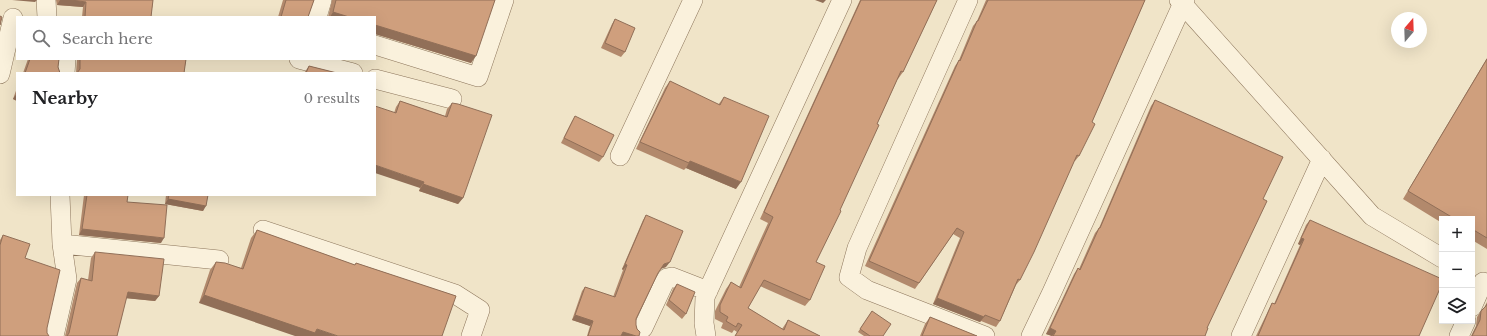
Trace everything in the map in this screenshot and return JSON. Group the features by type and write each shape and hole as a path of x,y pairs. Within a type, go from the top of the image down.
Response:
{"street":[{"path":"46,0 47,16"},
{"path":"316,16 322,0"},
{"path":"376,45 478,77 504,0"},
{"path":"620,156 693,0"},
{"path":"706,336 704,323 705,297 842,0"},
{"path":"968,0 858,248 849,277 867,290 985,336"},
{"path":"1031,336 1182,1 1372,216 1439,256"},
{"path":"0,74 10,17"},
{"path":"65,72 66,60"},
{"path":"303,60 349,72"},
{"path":"376,79 452,99"},
{"path":"1241,336 1322,159"},
{"path":"54,336 67,279 62,244 60,196"},
{"path":"263,230 456,294 480,310 471,336"},
{"path":"62,244 219,260"},
{"path":"643,328 664,283 668,278 672,276 708,291"},
{"path":"1475,298 1481,280"},
{"path":"1459,336 1465,324"}],"building":[{"path":"71,0 153,0 151,16 85,16 86,2"},
{"path":"286,0 314,0 308,16 281,16"},
{"path":"336,0 495,0 476,56 376,25 376,16 346,16 333,12"},
{"path":"861,0 937,0 903,72 901,71 877,124 879,125 840,210 841,211 816,262 825,266 810,300 764,280 748,308 784,330 788,320 820,336 735,336 742,325 738,323 736,327 726,321 728,317 720,312 720,305 731,282 741,288 773,217 764,212"},
{"path":"988,0 1145,0 1092,122 1095,124 1079,156 1077,155 1034,252 1020,280 1018,279 1000,321 985,315 984,317 937,298 964,232 957,228 919,283 869,261 959,60 960,61 977,21"},
{"path":"615,19 635,28 625,52 605,43"},
{"path":"1487,59 1487,238 1475,231 1475,216 1450,216 1408,191"},
{"path":"30,60 59,60 58,67 60,72 25,72"},
{"path":"80,60 186,60 184,72 78,72 80,69"},
{"path":"309,66 333,72 306,72"},
{"path":"670,81 720,105 724,97 769,116 741,182 690,161 689,163 640,142"},
{"path":"1155,100 1283,157 1263,199 1267,201 1207,328 1205,336 1053,336 1056,331 1050,328 1078,268 1080,270 1100,228"},
{"path":"400,101 447,117 452,103 492,115 463,198 423,184 424,182 376,165 376,106 396,113"},
{"path":"575,116 614,135 603,157 564,138"},
{"path":"87,196 128,196 127,202 167,205 164,238 82,229"},
{"path":"169,196 208,196 206,206 168,199"},
{"path":"646,215 683,231 670,262 664,264 658,273 636,319 637,329 640,332 639,336 623,332 621,336 588,336 593,321 575,315 585,287 615,297 627,265 625,264"},
{"path":"1310,220 1439,278 1439,291 1419,336 1258,336 1272,303 1275,304 1304,239 1301,238"},
{"path":"257,230 355,265 356,263 456,296 442,336 338,336 317,329 315,333 204,295 216,262 225,263 243,269"},
{"path":"3,235 30,244 25,258 60,270 47,328 47,333 49,336 0,336 0,245"},
{"path":"95,252 164,259 159,296 128,292 117,336 67,336 69,333 81,278 92,281"},
{"path":"677,284 695,292 686,314 669,300"},
{"path":"1487,304 1487,336 1472,336 1480,320 1481,311"},
{"path":"872,311 891,324 883,336 870,336 860,329"},
{"path":"930,317 977,336 922,336"}]}
